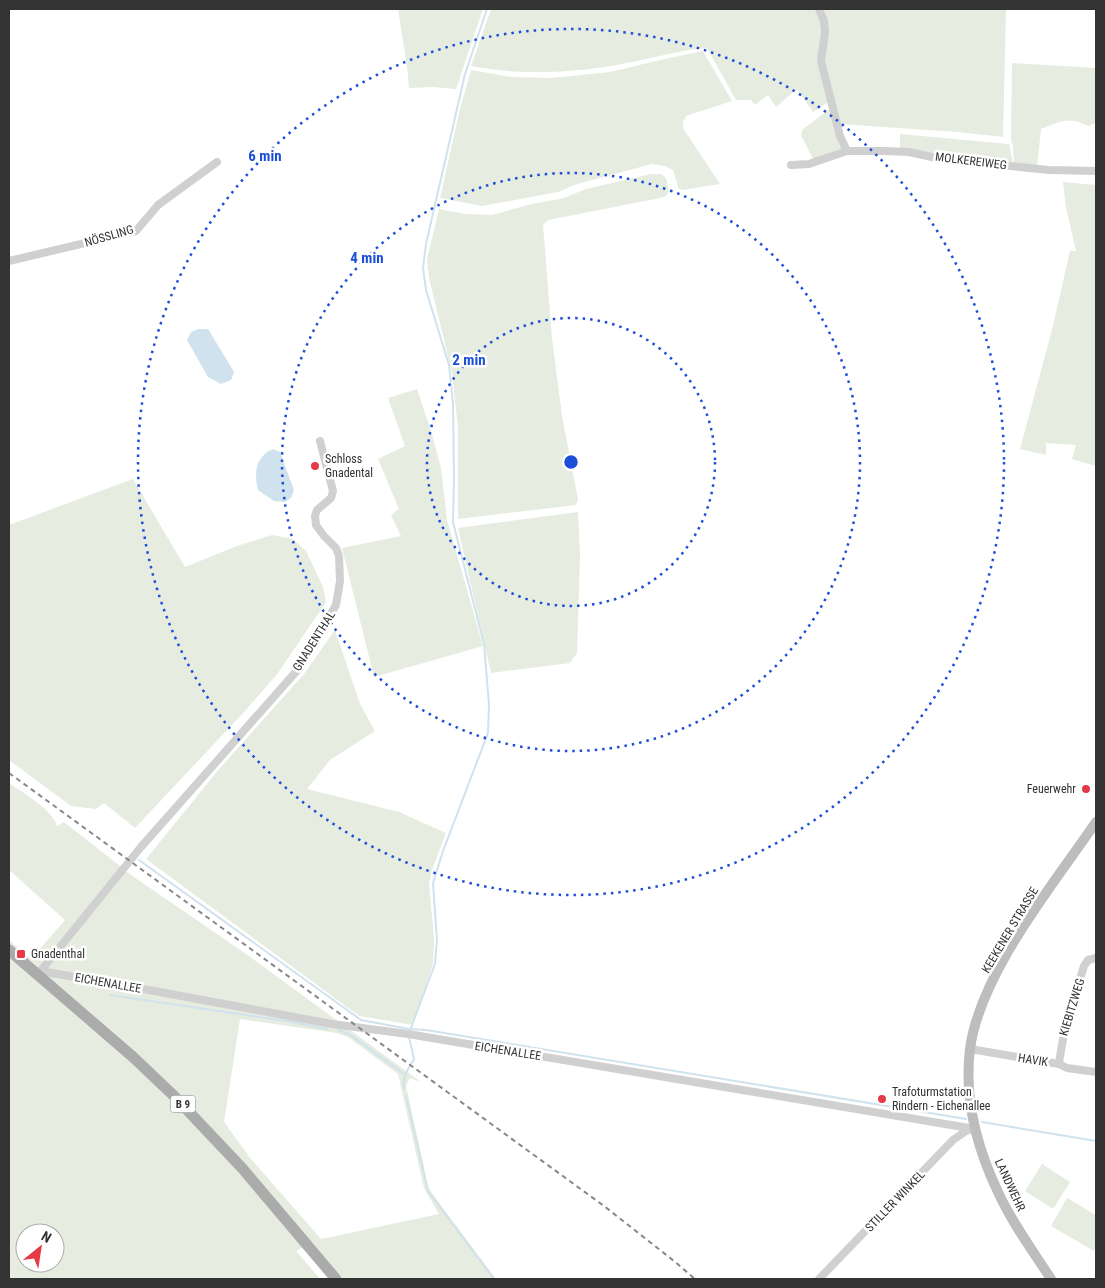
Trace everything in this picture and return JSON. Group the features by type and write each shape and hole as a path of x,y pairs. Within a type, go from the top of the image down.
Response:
{"main road":[{"name":"KEEKENER STRASSE","path":"968,1092 970,1049 977,1021 998,972 1026,924 1096,822"},
{"name":"B 9","path":"9,950 39,973 187,1108 248,1175 336,1279"},
{"name":"LANDWEHR","path":"968,1092 978,1142 998,1193 1051,1279"}],"street":[{"path":"819,9 824,21 825,32 821,60 840,136 847,151"},
{"name":"MOLKEREIWEG","path":"791,165 809,164 847,151 909,152 942,159 1048,170 1096,171"},
{"name":"NÖSSLING","path":"9,261 136,231 170,194 217,162"},
{"name":"GNADENTHAL","path":"39,973 140,846 300,666 336,606 340,581 340,556 336,548 316,525 315,516 317,510 331,498 333,491 320,441"},
{"name":"KIEBITZWEG","path":"1059,1064 1067,1018 1084,966 1088,960 1096,958"},
{"name":"EICHENALLEE","path":"39,973 111,983 332,1024 412,1035 975,1129"},
{"name":"HAVIK","path":"970,1049 1096,1072"},
{"name":"STILLER WINKEL","path":"819,1279 954,1140 966,1131 975,1129"}],"shaded area":[{"path":"398,9 483,9 456,89 409,88"},
{"path":"491,9 817,9 822,28 818,60 830,101 813,112 797,89 776,107 768,95 755,105 751,100 736,100 707,48 612,66 572,71 531,72 471,66"},
{"path":"1006,9 1003,137 840,124 822,59 824,10"},
{"path":"703,51 732,101 686,116 683,128 720,184 679,189 673,170 665,166 652,164 577,184 558,192 482,206 440,198 460,109 471,70 512,77 551,78 610,72"},
{"path":"1012,63 1096,68 1096,123 1088,126 1070,120 1041,129 1037,167 1014,163 1011,140"},
{"path":"831,108 844,149 813,159 801,135 802,130"},
{"path":"900,134 1009,144 1013,164 900,149"},
{"path":"651,174 661,174 666,178 669,192 665,197 548,220 543,225 552,338 562,416 578,499 576,505 458,519 458,428 452,373 429,278 427,259 439,209 465,214 492,215 532,204 564,198 586,189"},
{"path":"1063,182 1096,185 1096,466 1072,459 1076,445 1046,443 1046,455 1020,449 1053,326 1070,251 1076,251 1066,208"},
{"path":"417,389 441,468 447,520 483,646 374,677 342,548 401,536 391,515 399,509 378,459 405,446 388,398"},
{"path":"133,479 185,567 237,546 272,535 293,539 306,551 323,587 326,602 278,673 245,711 135,828 104,803 96,809 71,806 9,760 9,525"},
{"path":"578,512 580,557 577,653 570,663 491,673 458,528"},
{"path":"335,630 360,704 375,731 330,760 307,789 399,812 446,833 429,883 434,940 433,964 413,1025 359,1016 146,859 220,768 304,674"},
{"path":"9,783 43,808 57,826 64,822 134,877 246,954 421,1082 410,1078 406,1086 428,1186 496,1279 343,1279 312,1242 296,1251 320,1279 9,1279 9,940 31,959 65,920 9,870","holes":["240,1019 337,1033 348,1037 398,1074 424,1188 439,1214 321,1239 250,1158 224,1122"]},
{"path":"1042,1164 1070,1182 1053,1209 1025,1191"},
{"path":"1067,1198 1096,1215 1096,1246 1094,1251 1051,1226"}],"water":[{"path":"198,329 208,329 234,372 231,380 221,384 208,377 187,340 191,332"},
{"path":"273,449 280,452 294,490 291,498 285,502 274,501 258,490 257,466 262,456"}],"waterway":[{"path":"409,1033 435,964 437,940 433,883 443,851 488,733 489,705 484,644 453,522 453,403 449,365 426,290 423,268 426,244 465,74 487,9"},
{"path":"139,860 361,1020 966,1119"},
{"path":"110,995 293,1022 327,1029"},
{"path":"338,1030 349,1034 404,1074"},
{"path":"404,1089 405,1077 414,1059 409,1037"},
{"path":"406,1096 428,1191 494,1279"},
{"path":"982,1122 1096,1141"}],"railway":[{"path":"9,773 604,1206 695,1279"}],"place":[{"name":"Schloss Gnadental","path":"315,466"},
{"name":"Feuerwehr","path":"1086,789"},
{"name":"Gnadenthal","path":"21,954"},
{"name":"Trafoturmstation Rindern - Eichenallee","path":"882,1099"}]}
